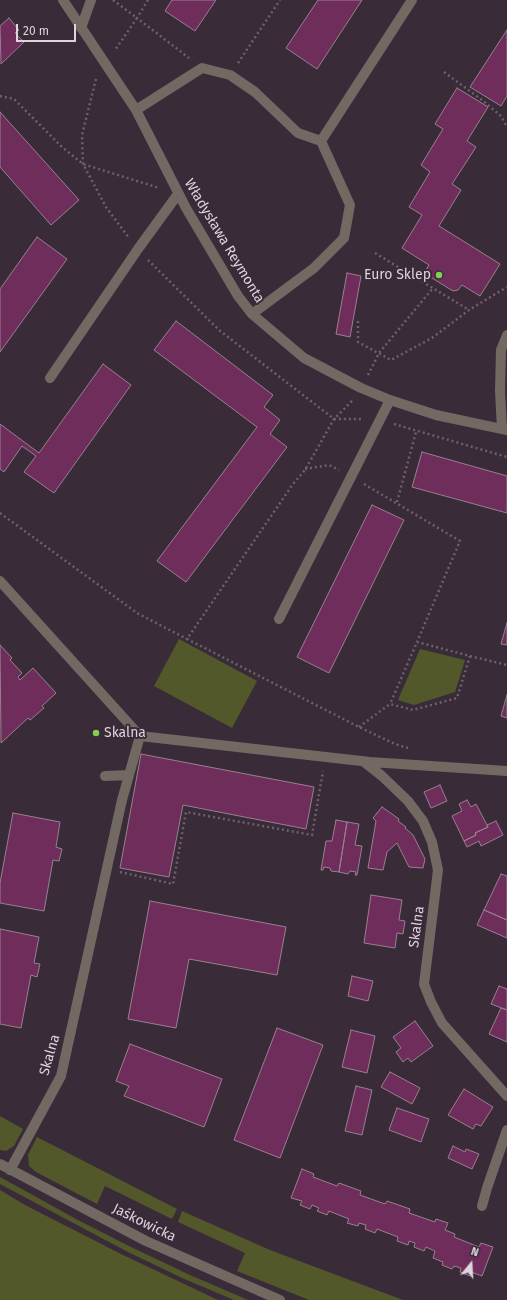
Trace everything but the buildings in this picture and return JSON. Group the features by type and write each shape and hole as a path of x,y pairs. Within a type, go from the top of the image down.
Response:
{"street":[{"name":"Władysława Reymonta","path":"63,0 136,110 178,194 238,296 252,314 304,358 361,388 390,400 436,415 504,430"},
{"path":"81,28 91,0"},
{"path":"321,141 412,0"},
{"path":"136,110 202,68 230,75 255,92 298,133 321,141 350,205 344,238 314,268 252,314"},
{"path":"50,378 138,249 178,194"},
{"path":"504,430 500,391 500,350 507,335"},
{"path":"279,619 390,400"},
{"path":"0,581 140,736"},
{"name":"Skalna","path":"10,1170 61,1076 122,800 140,736 363,762 507,771"},
{"name":"Skalna","path":"363,762 382,776 408,801 423,821 432,842 438,870 424,984 430,1002 442,1023 507,1096"},
{"path":"105,776 129,775"},
{"path":"482,1206 507,1130"},
{"name":"Jaśkowicka","path":"0,1164 146,1241 280,1300"}],"path":[{"path":"113,0 202,68"},
{"path":"115,50 148,0"},
{"path":"230,75 280,0"},
{"path":"444,72 501,116 507,127"},
{"path":"0,96 14,99 62,147 83,164 178,194"},
{"path":"375,253 470,310"},
{"path":"358,321 358,342 391,360 432,338 470,310 507,287"},
{"path":"365,381 379,353 433,288"},
{"path":"187,638 293,484 305,470 334,418 356,396"},
{"path":"397,502 416,431"},
{"path":"305,470 329,465 397,502 460,541 390,704 359,727"},
{"path":"0,513 137,613 359,727 395,744 410,748"},
{"path":"417,642 507,665"},
{"path":"390,704 413,710 457,698 470,656"},
{"path":"113,871 173,884 186,812 312,835 326,757"}],"green space":[{"path":"179,639 257,681 232,728 154,686"},
{"path":"420,649 465,660 455,692 414,705 398,700"},
{"path":"0,1116 23,1129 14,1146 6,1151 0,1150"},
{"path":"37,1137 177,1209 172,1219 105,1186 97,1204 36,1172 29,1166 28,1155"},
{"path":"0,1177 76,1219 133,1248 248,1300 234,1300 182,1278 126,1251 0,1184"},
{"path":"0,1190 25,1205 121,1254 218,1300 0,1300"},
{"path":"182,1211 270,1250 403,1300 309,1300 237,1271 245,1253 178,1222"}],"place":[{"name":"Euro Sklep","path":"439,275"},
{"name":"Skalna","path":"96,733"}]}
